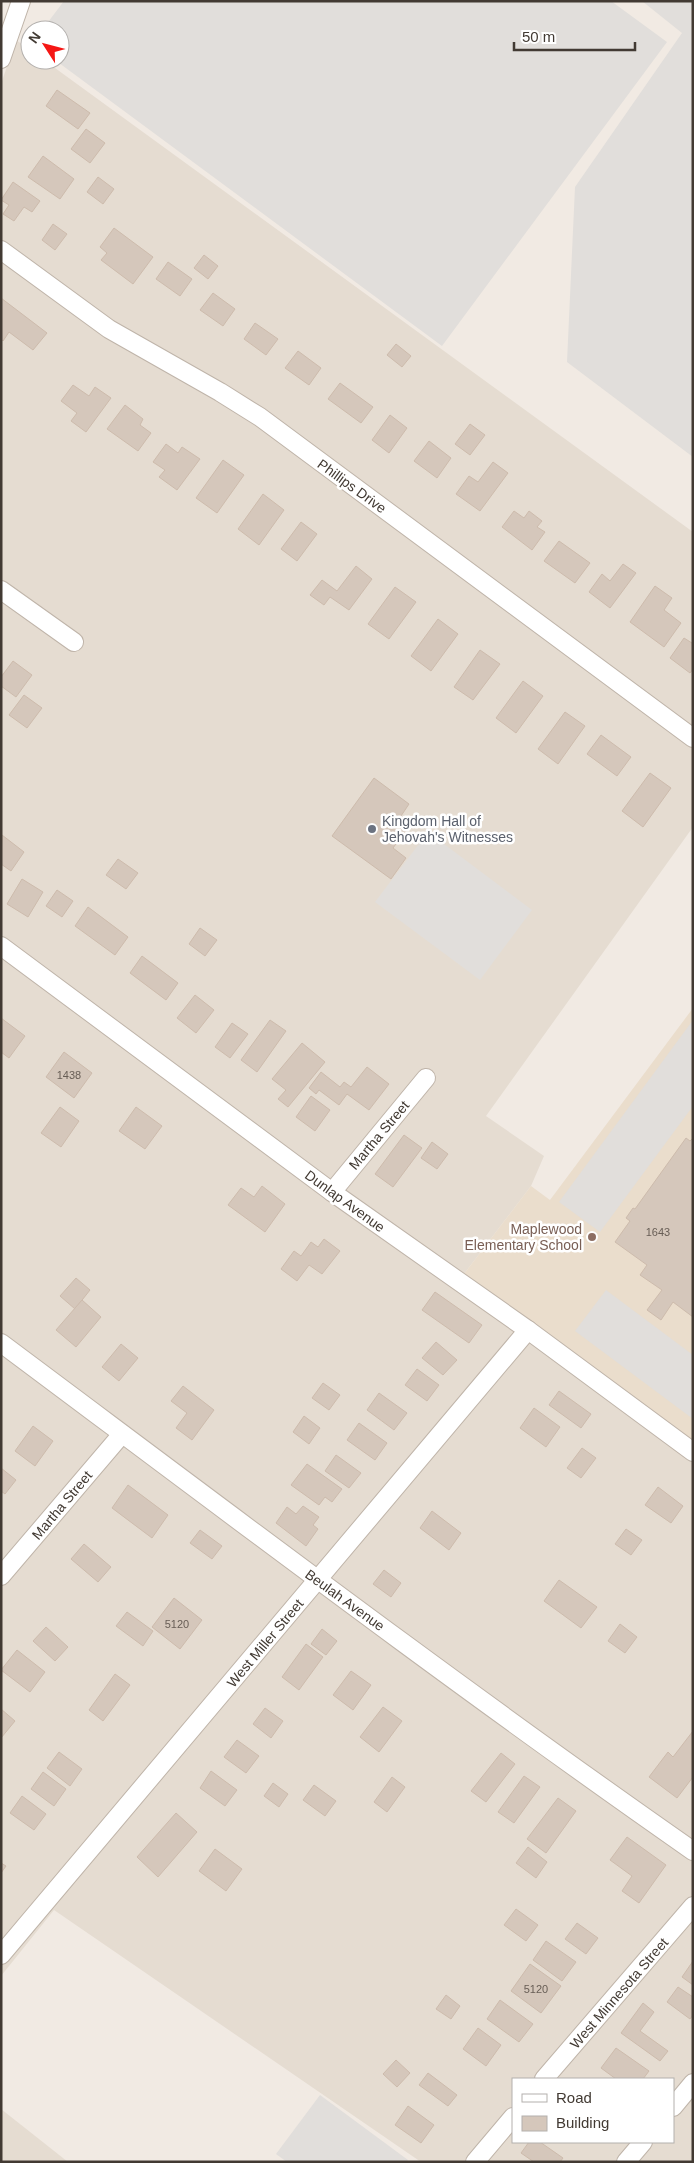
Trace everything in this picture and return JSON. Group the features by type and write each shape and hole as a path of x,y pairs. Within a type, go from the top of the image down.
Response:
{"street":[{"path":"1,59 21,1"},
{"name":"Phillips Drive","path":"1,250 109,329 260,417 693,738"},
{"path":"1,590 74,642"},
{"name":"Dunlap Avenue","path":"1,946 332,1192 528,1330 693,1452"},
{"name":"Martha Street","path":"332,1192 426,1078"},
{"name":"West Miller Street","path":"1,1955 528,1330"},
{"name":"Beulah Avenue","path":"1,1344 317,1580 573,1767 693,1851"},
{"name":"Martha Street","path":"1,1576 122,1434"},
{"name":"West Minnesota Street","path":"545,2078 693,1906"},
{"path":"674,2106 693,2083"},
{"path":"475,2162 512,2118"},
{"path":"626,2162 642,2143"}],"shaded area":[{"path":"64,1 611,1 667,42 442,346 69,70 70,20 50,20"},
{"path":"642,1 693,1 693,457 567,362 575,187 682,33"},
{"path":"16,40 20,43 20,70 58,70 693,532 693,827 486,1116 544,1156 531,1186 464,1274 693,1443 693,2162 421,2162 54,1910 1,1976 1,84"},
{"path":"428,832 532,910 480,980 375,902"},
{"name":"Maplewood Elementary School","path":"693,1008 693,1443 464,1274 531,1186 550,1200"},
{"path":"693,1020 693,1106 600,1232 559,1202"},
{"path":"606,1290 693,1355 693,1419 575,1331"},
{"path":"320,2095 408,2160 407,2162 287,2162 276,2154"},
{"path":"1,2109 68,2162 1,2162"}],"building":[{"path":"57,90 90,113 78,129 46,106"},
{"path":"86,129 105,143 90,163 71,149"},
{"path":"43,156 74,179 60,199 28,177"},
{"path":"98,177 114,189 103,204 87,192"},
{"path":"13,182 40,201 32,212 24,207 14,221 3,214 9,205 1,200"},
{"path":"53,224 67,234 55,250 42,240"},
{"path":"114,228 153,257 133,284 101,260 107,253 100,247"},
{"path":"204,255 218,266 208,279 194,268"},
{"path":"168,262 192,279 180,296 156,279"},
{"path":"213,293 235,309 223,326 200,310"},
{"path":"1,298 47,333 33,350 9,332 3,341 1,339"},
{"path":"255,323 278,339 266,355 244,339"},
{"path":"396,344 411,356 402,367 387,355"},
{"path":"298,351 321,368 309,385 285,368"},
{"path":"340,383 373,407 361,423 328,399"},
{"path":"73,385 89,396 95,387 111,398 86,432 71,421 77,413 61,401"},
{"path":"125,405 143,419 140,425 151,433 138,451 107,429"},
{"path":"390,415 407,428 389,453 372,440"},
{"path":"470,424 485,435 470,455 455,444"},
{"path":"429,441 451,458 437,478 414,461"},
{"path":"166,444 178,453 182,447 200,459 177,490 159,477 165,470 153,462"},
{"path":"223,460 244,475 217,513 196,498"},
{"path":"493,462 508,473 480,511 456,494 469,476 478,482"},
{"path":"263,494 284,510 259,545 238,529"},
{"path":"514,511 524,518 529,511 542,521 537,527 545,532 532,550 502,527"},
{"path":"301,522 317,534 297,561 281,549"},
{"path":"559,541 590,563 575,583 544,561"},
{"path":"623,564 636,573 610,608 589,592 602,574 610,581"},
{"path":"356,566 372,579 349,610 330,597 324,605 310,595 322,580 337,591"},
{"path":"655,586 672,598 664,610 681,623 664,647 630,622"},
{"path":"395,587 416,602 389,639 368,624"},
{"path":"438,619 458,634 431,671 411,656"},
{"path":"684,638 693,642 693,669 690,673 670,658"},
{"path":"480,650 500,664 473,700 454,687"},
{"path":"13,661 32,675 16,697 1,686 1,677"},
{"path":"523,681 543,696 516,733 496,718"},
{"path":"24,695 42,708 27,728 9,715"},
{"path":"565,712 585,726 558,764 538,749"},
{"path":"601,735 631,757 617,776 587,754"},
{"path":"650,773 671,788 643,827 622,811"},
{"name":"Kingdom Hall of Jehovah's Witnesses","path":"374,778 409,804 401,816 411,823 393,848 406,858 391,879 332,836"},
{"path":"2,835 24,852 11,871 1,864"},
{"path":"118,859 138,873 126,889 106,875"},
{"path":"22,879 43,892 28,917 7,904"},
{"path":"57,890 73,901 62,917 46,906"},
{"path":"88,907 128,937 115,955 75,926"},
{"path":"200,928 217,940 205,956 189,944"},
{"path":"142,956 178,983 166,1000 130,973"},
{"path":"195,995 214,1010 196,1033 177,1018"},
{"path":"1,1018 25,1036 9,1058 1,1052"},
{"path":"270,1020 286,1031 257,1072 241,1060"},
{"path":"232,1023 248,1034 230,1058 215,1047"},
{"path":"302,1043 325,1062 288,1107 278,1099 286,1090 272,1079"},
{"path":"64,1052 92,1073 74,1098 46,1077"},
{"path":"367,1067 389,1084 369,1110 347,1094 339,1105 319,1090 316,1094 309,1088 321,1072 340,1087 344,1082 351,1087"},
{"path":"311,1096 330,1110 315,1131 296,1117"},
{"path":"60,1107 79,1121 61,1147 41,1133"},
{"path":"136,1107 162,1126 145,1149 119,1131"},
{"path":"404,1135 422,1148 393,1187 375,1174"},
{"path":"686,1138 690,1141 693,1138 693,1317 673,1302 661,1320 647,1310 662,1290 640,1275 647,1265 615,1242 630,1221 626,1218 633,1208 635,1209"},
{"path":"432,1142 448,1154 437,1169 421,1158"},
{"path":"262,1186 285,1204 265,1232 228,1205 241,1188 254,1197"},
{"path":"324,1239 340,1251 322,1274 309,1265 297,1281 281,1269 294,1251 301,1256 311,1242 318,1247"},
{"path":"76,1278 90,1290 75,1309 60,1296"},
{"path":"435,1292 482,1325 469,1343 422,1310"},
{"path":"82,1300 101,1317 76,1347 56,1330"},
{"path":"436,1342 457,1360 443,1375 422,1358"},
{"path":"121,1344 138,1358 119,1381 102,1367"},
{"path":"417,1369 439,1385 427,1401 405,1385"},
{"path":"323,1383 340,1395 329,1410 312,1398"},
{"path":"183,1386 214,1410 192,1440 176,1428 187,1413 171,1401"},
{"path":"559,1391 591,1414 581,1428 549,1405"},
{"path":"379,1393 407,1413 394,1430 367,1410"},
{"path":"534,1408 560,1427 546,1447 520,1428"},
{"path":"304,1416 320,1428 309,1444 293,1432"},
{"path":"359,1423 387,1443 375,1460 347,1440"},
{"path":"33,1426 53,1441 35,1466 15,1451"},
{"path":"582,1448 596,1458 581,1478 567,1468"},
{"path":"336,1455 361,1473 349,1488 325,1471"},
{"path":"307,1464 342,1489 332,1502 325,1497 319,1505 291,1485"},
{"path":"1,1468 16,1480 5,1494 1,1491"},
{"path":"128,1485 168,1515 152,1538 112,1508"},
{"path":"658,1487 683,1506 671,1523 645,1505"},
{"path":"303,1506 319,1517 313,1525 318,1529 306,1546 276,1523 287,1507 296,1514"},
{"path":"432,1511 461,1533 449,1550 420,1528"},
{"path":"626,1529 642,1540 631,1555 615,1544"},
{"path":"200,1530 222,1546 212,1559 190,1543"},
{"path":"84,1544 111,1567 98,1582 71,1559"},
{"path":"384,1570 401,1583 391,1597 373,1584"},
{"path":"559,1580 597,1607 581,1628 544,1601"},
{"path":"174,1598 202,1620 180,1649 152,1627"},
{"path":"127,1612 153,1631 143,1646 116,1626"},
{"path":"620,1624 637,1637 625,1653 608,1641"},
{"path":"46,1627 68,1647 55,1661 33,1641"},
{"path":"322,1629 337,1641 326,1655 311,1644"},
{"path":"306,1644 323,1657 299,1690 282,1677"},
{"path":"17,1650 45,1672 30,1692 1,1670"},
{"path":"351,1671 371,1685 353,1710 333,1695"},
{"path":"115,1674 130,1685 103,1721 89,1710"},
{"path":"383,1707 402,1721 379,1752 360,1737"},
{"path":"265,1708 283,1721 271,1738 253,1724"},
{"path":"1,1709 15,1721 1,1738"},
{"path":"693,1731 693,1777 677,1798 649,1777 668,1752 673,1757"},
{"path":"237,1740 259,1756 246,1773 224,1757"},
{"path":"59,1752 82,1769 70,1786 47,1768"},
{"path":"501,1753 515,1764 486,1802 471,1791"},
{"path":"211,1771 237,1790 225,1806 200,1788"},
{"path":"43,1772 66,1789 54,1806 31,1789"},
{"path":"524,1776 540,1787 514,1823 498,1812"},
{"path":"392,1777 405,1787 387,1812 374,1802"},
{"path":"273,1783 288,1794 279,1807 264,1796"},
{"path":"314,1785 336,1801 325,1816 303,1800"},
{"path":"22,1796 46,1814 34,1830 10,1813"},
{"path":"558,1798 576,1811 546,1853 527,1839"},
{"path":"176,1813 197,1832 158,1877 137,1857"},
{"path":"627,1837 666,1865 639,1903 622,1891 632,1876 610,1860"},
{"path":"528,1847 547,1862 536,1878 516,1863"},
{"path":"215,1849 242,1869 226,1891 199,1871"},
{"path":"1,1863 6,1866 1,1873"},
{"path":"516,1909 538,1925 526,1941 504,1925"},
{"path":"577,1923 598,1938 586,1954 565,1939"},
{"path":"546,1941 576,1962 562,1981 533,1960"},
{"path":"693,1961 693,1985 682,1977"},
{"path":"530,1964 561,1986 541,2013 511,1991"},
{"path":"678,1987 693,1997 693,2015 690,2019 667,2002"},
{"path":"446,1995 460,2006 451,2019 436,2009"},
{"path":"500,2000 533,2024 519,2042 487,2019"},
{"path":"643,2003 654,2012 640,2031 668,2051 660,2061 621,2033"},
{"path":"478,2028 501,2045 486,2066 463,2049"},
{"path":"616,2048 649,2071 644,2078 615,2078 601,2068"},
{"path":"396,2060 410,2073 397,2087 383,2074"},
{"path":"428,2073 457,2095 448,2106 419,2085"},
{"path":"408,2106 434,2125 421,2143 395,2125"},
{"path":"528,2143 541,2143 563,2158 560,2162 534,2162 521,2153"}],"place":[{"name":"Kingdom Hall of Jehovah's Witnesses","path":"372,829"},
{"name":"Maplewood Elementary School","path":"592,1237"}]}
